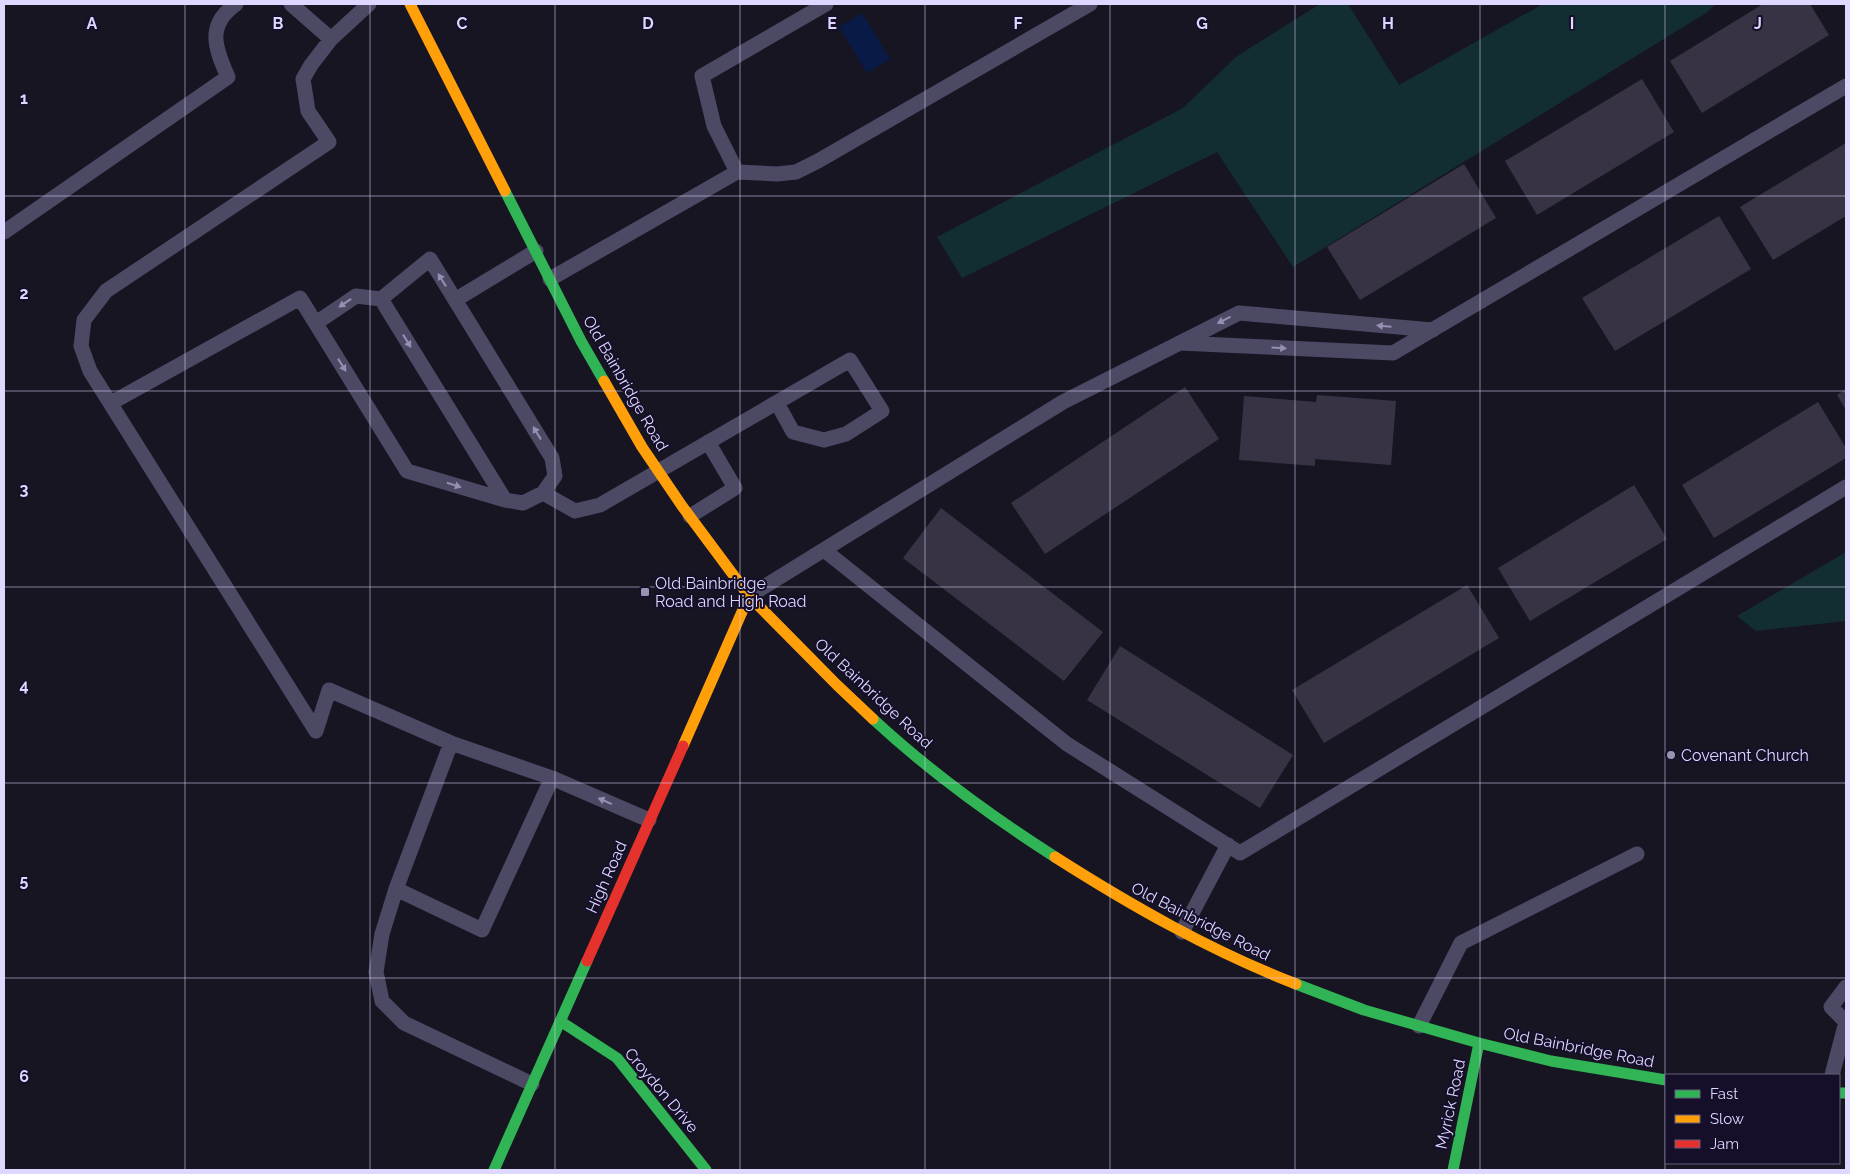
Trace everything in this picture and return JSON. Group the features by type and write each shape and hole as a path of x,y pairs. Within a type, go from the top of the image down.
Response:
{"main road":[{"name":"Old Bainbridge Road","path":"410,4 581,341 642,447 749,596 837,685 899,743 1006,824 1111,893 1182,932 1268,973 1364,1010 1479,1044 1551,1061 1665,1080"},
{"name":"High Road","path":"494,1170 749,596"},
{"name":"Croydon Drive","path":"560,1021 617,1058 706,1170"},
{"name":"Myrick Road","path":"1453,1170 1479,1044"}],"lane":[{"path":"4,232 228,77 218,55 215,30 227,10 236,4"},
{"path":"291,4 331,39"},
{"path":"369,4 331,39 311,65 304,79 308,111 328,142 106,291 84,320 81,346 90,372 316,731 329,690 451,743 552,778 649,820"},
{"path":"737,172 714,126 702,76 826,4"},
{"path":"550,279 737,172 777,174 796,172 818,161 1090,4"},
{"path":"1178,343 1393,353 1846,86"},
{"path":"455,300 536,252"},
{"path":"111,403 300,298 407,471 504,500 523,503 543,493 555,476 552,458 430,259 381,299 356,296 316,323"},
{"path":"381,299 504,500"},
{"path":"749,596 1063,402 1239,313 1433,330"},
{"path":"543,493 575,511 600,505 850,360 882,411 846,434 824,440 793,432 777,403"},
{"path":"690,516 735,488 708,442"},
{"path":"824,550 1067,744 1240,853 1846,487"},
{"path":"451,743 396,889 382,934 376,972 382,1001 404,1023 532,1084"},
{"path":"396,889 482,930 552,778"},
{"path":"1182,932 1228,845"},
{"path":"1419,1026 1461,942 1637,854"},
{"path":"1832,1074 1846,1022 1830,1007 1846,986"}],"green space":[{"path":"1320,4 1348,4 1399,85 1543,4 1716,4 1706,13 1293,267 1217,152 962,278 937,237 1183,108 1237,56"},
{"path":"1846,552 1846,621 1756,631 1737,616"}],"water":[{"path":"862,13 890,59 867,73 839,27"}],"building":[{"path":"1763,4 1810,4 1829,35 1702,113 1670,61"},
{"path":"1642,79 1674,132 1537,215 1505,161"},
{"path":"1846,143 1846,216 1773,260 1740,207"},
{"path":"1464,164 1496,218 1360,300 1327,247"},
{"path":"1719,216 1751,269 1615,351 1582,298"},
{"path":"1185,387 1219,439 1045,554 1011,503"},
{"path":"1846,389 1846,410 1837,395"},
{"path":"1317,395 1396,401 1391,465 1315,459 1315,466 1239,460 1244,396 1316,402"},
{"path":"1818,402 1846,448 1846,458 1714,538 1682,485"},
{"path":"1634,485 1667,539 1530,621 1498,568"},
{"path":"941,508 1103,632 1064,681 903,558"},
{"path":"1467,585 1499,638 1324,743 1292,690"},
{"path":"1120,646 1293,755 1260,808 1087,700"}],"traffic: fast":[{"path":"505,191 581,341 604,381"},
{"path":"873,719 916,757 961,792 1055,857"},
{"path":"494,1170 587,961"},
{"path":"1296,984 1364,1010 1479,1043 1551,1061 1665,1080"},
{"path":"560,1021 617,1058 706,1170"},
{"path":"1453,1170 1479,1043"},
{"path":"1840,1093 1846,1093"}],"traffic: slow":[{"path":"410,4 505,191"},
{"path":"604,381 642,447 682,506 749,596 873,719"},
{"path":"683,746 749,596"},
{"path":"1055,857 1113,893 1172,926 1233,957 1296,984"}],"traffic: jam":[{"path":"587,961 683,746"}],"place":[{"name":"Old Bainbridge Road and High Road","path":"645,592"},
{"name":"Covenant Church","path":"1671,755"}]}
